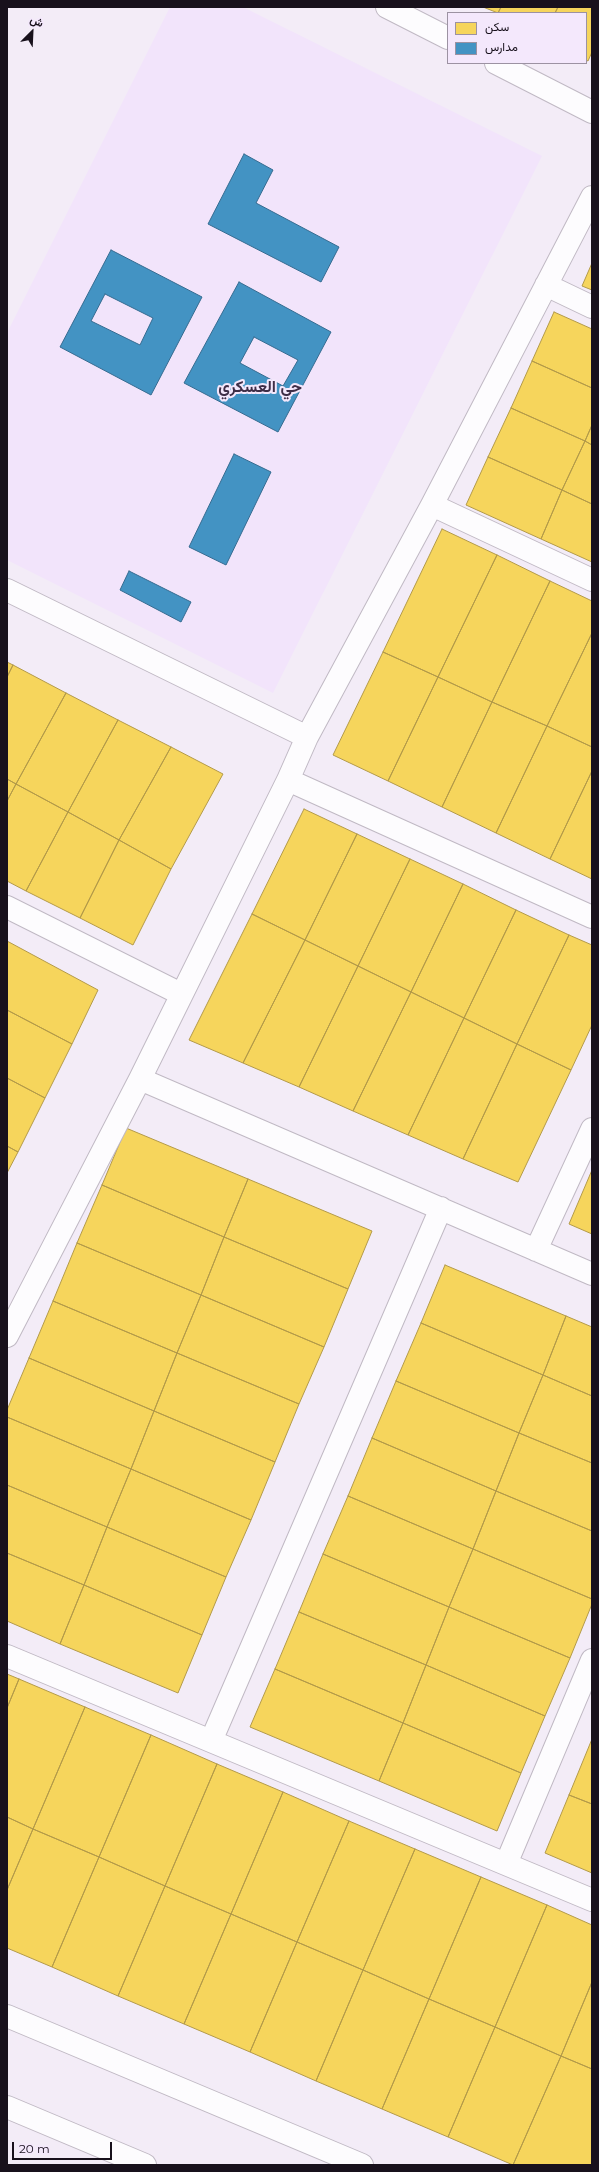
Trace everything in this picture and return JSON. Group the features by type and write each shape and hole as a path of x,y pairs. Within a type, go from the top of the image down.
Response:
{"street":[{"path":"387,7 447,37"},
{"path":"498,64 592,112"},
{"path":"7,1336 140,1079 288,780 307,737 432,505 592,197"},
{"path":"546,286 592,307"},
{"path":"432,505 592,580"},
{"path":"7,590 307,737"},
{"path":"288,780 592,917"},
{"path":"7,907 181,994"},
{"path":"140,1079 592,1274"},
{"path":"536,1250 592,1129"},
{"path":"211,1741 441,1208"},
{"path":"7,1656 592,1900"},
{"path":"506,1864 592,1660"},
{"path":"7,2016 362,2165"},
{"path":"7,2107 145,2165"}],"shaded area":[{"path":"170,7 243,7 542,156 273,693 7,560 7,333"}],"building: سكن":[{"path":"483,7 501,7 498,12"},
{"path":"501,7 558,7 556,12 498,12"},
{"path":"558,7 592,7 592,52 588,61 587,12 556,12"},
{"path":"592,263 592,290 582,286"},
{"path":"554,312 592,329 592,388 532,361"},
{"path":"532,361 592,388 592,425 585,441 511,408"},
{"path":"511,408 585,441 562,490 488,457"},
{"path":"592,425 592,445 585,441"},
{"path":"585,441 592,445 592,504 562,490"},
{"path":"488,457 562,490 541,539 466,505"},
{"path":"562,490 592,504 592,562 541,539"},
{"path":"442,529 497,555 438,677 383,652"},
{"path":"497,555 550,581 492,702 438,677"},
{"path":"550,581 592,601 592,633 547,726 492,702"},
{"path":"592,633 592,747 547,726"},
{"path":"383,652 438,677 388,781 333,755"},
{"path":"7,662 13,665 7,677"},
{"path":"13,665 66,693 16,784 7,779 7,677"},
{"path":"438,677 492,702 442,807 388,781"},
{"path":"66,693 118,720 68,812 16,784"},
{"path":"492,702 547,726 496,833 442,807"},
{"path":"118,720 171,747 119,840 68,812"},
{"path":"547,726 592,747 592,771 550,859 496,833"},
{"path":"171,747 223,774 171,869 119,840"},
{"path":"592,771 592,879 550,859"},
{"path":"7,779 16,784 7,801"},
{"path":"16,784 68,812 26,891 7,881 7,801"},
{"path":"304,809 357,834 305,940 252,914"},
{"path":"68,812 119,840 80,918 26,891"},
{"path":"357,834 410,859 358,966 305,940"},
{"path":"119,840 171,869 133,945 80,918"},
{"path":"410,859 463,884 411,992 358,966"},
{"path":"463,884 516,910 464,1018 411,992"},
{"path":"516,910 569,935 517,1044 464,1018"},
{"path":"252,914 305,940 243,1063 189,1040"},
{"path":"569,935 592,945 592,1025 571,1070 517,1044"},
{"path":"305,940 358,966 299,1087 243,1063"},
{"path":"7,941 98,990 72,1044 7,1010"},
{"path":"358,966 411,992 353,1111 299,1087"},
{"path":"411,992 464,1018 408,1135 353,1111"},
{"path":"7,1010 72,1044 45,1098 7,1078"},
{"path":"464,1018 517,1044 463,1159 408,1135"},
{"path":"517,1044 571,1070 518,1182 463,1159"},
{"path":"7,1078 45,1098 18,1152 7,1146"},
{"path":"126,1128 248,1179 224,1237 102,1185"},
{"path":"7,1146 18,1152 7,1173"},
{"path":"592,1170 592,1234 569,1224"},
{"path":"248,1179 372,1231 348,1289 224,1237"},
{"path":"102,1185 224,1237 201,1295 77,1243"},
{"path":"224,1237 348,1289 324,1347 201,1295"},
{"path":"77,1243 201,1295 177,1353 53,1301"},
{"path":"445,1265 566,1316 543,1375 421,1323"},
{"path":"201,1295 324,1347 299,1404 177,1353"},
{"path":"53,1301 177,1353 154,1411 29,1358"},
{"path":"566,1316 592,1327 592,1396 543,1375"},
{"path":"421,1323 543,1375 519,1433 396,1381"},
{"path":"177,1353 299,1404 275,1462 154,1411"},
{"path":"29,1358 154,1411 131,1469 7,1417 7,1410"},
{"path":"543,1375 592,1396 592,1463 519,1433"},
{"path":"396,1381 519,1433 496,1491 372,1438"},
{"path":"154,1411 275,1462 251,1520 131,1469"},
{"path":"7,1417 131,1469 107,1527 7,1485"},
{"path":"519,1433 592,1463 592,1531 496,1491"},
{"path":"372,1438 496,1491 473,1549 348,1496"},
{"path":"131,1469 251,1520 226,1577 107,1527"},
{"path":"7,1485 107,1527 84,1585 7,1553"},
{"path":"496,1491 592,1531 592,1599 473,1549"},
{"path":"348,1496 473,1549 449,1607 323,1554"},
{"path":"107,1527 226,1577 202,1635 84,1585"},
{"path":"473,1549 592,1599 592,1604 570,1658 449,1607"},
{"path":"7,1553 84,1585 60,1644 7,1621"},
{"path":"323,1554 449,1607 426,1665 299,1612"},
{"path":"84,1585 202,1635 178,1693 60,1644"},
{"path":"449,1607 570,1658 545,1716 426,1665"},
{"path":"299,1612 426,1665 403,1723 275,1669"},
{"path":"426,1665 545,1716 521,1773 403,1723"},
{"path":"275,1669 403,1723 379,1781 250,1727"},
{"path":"7,1674 19,1679 7,1708"},
{"path":"19,1679 85,1707 33,1829 7,1817 7,1708"},
{"path":"85,1707 151,1735 99,1857 33,1829"},
{"path":"403,1723 521,1773 497,1831 379,1781"},
{"path":"151,1735 217,1764 165,1886 99,1857"},
{"path":"592,1739 592,1804 569,1795"},
{"path":"217,1764 283,1792 231,1914 165,1886"},
{"path":"283,1792 349,1821 297,1942 231,1914"},
{"path":"569,1795 592,1804 592,1873 545,1853"},
{"path":"7,1817 33,1829 7,1890"},
{"path":"349,1821 415,1849 363,1970 297,1942"},
{"path":"33,1829 99,1857 52,1967 7,1948 7,1890"},
{"path":"415,1849 481,1877 429,1999 363,1970"},
{"path":"99,1857 165,1886 118,1996 52,1967"},
{"path":"481,1877 547,1905 495,2027 429,1999"},
{"path":"165,1886 231,1914 184,2024 118,1996"},
{"path":"547,1905 592,1925 592,1982 561,2056 495,2027"},
{"path":"231,1914 297,1942 250,2052 184,2024"},
{"path":"297,1942 363,1970 316,2081 250,2052"},
{"path":"363,1970 429,1999 382,2109 316,2081"},
{"path":"592,1982 592,2069 561,2056"},
{"path":"429,1999 495,2027 448,2137 382,2109"},
{"path":"495,2027 561,2056 513,2165 448,2137"},
{"path":"561,2056 592,2069 592,2165 513,2165"}],"building: مدارس":[{"path":"244,154 273,170 256,203 339,247 321,282 208,224"},
{"path":"111,250 202,297 151,395 60,347","holes":["105,294 153,318 140,345 91,321"]},
{"path":"239,282 331,332 278,432 184,383","holes":["254,337 298,360 283,386 240,363"]},
{"path":"234,454 271,472 226,565 189,547"},
{"path":"129,571 191,602 181,622 120,590"}],"district":[{"name":"حي العسكري","path":"260,387"}]}
